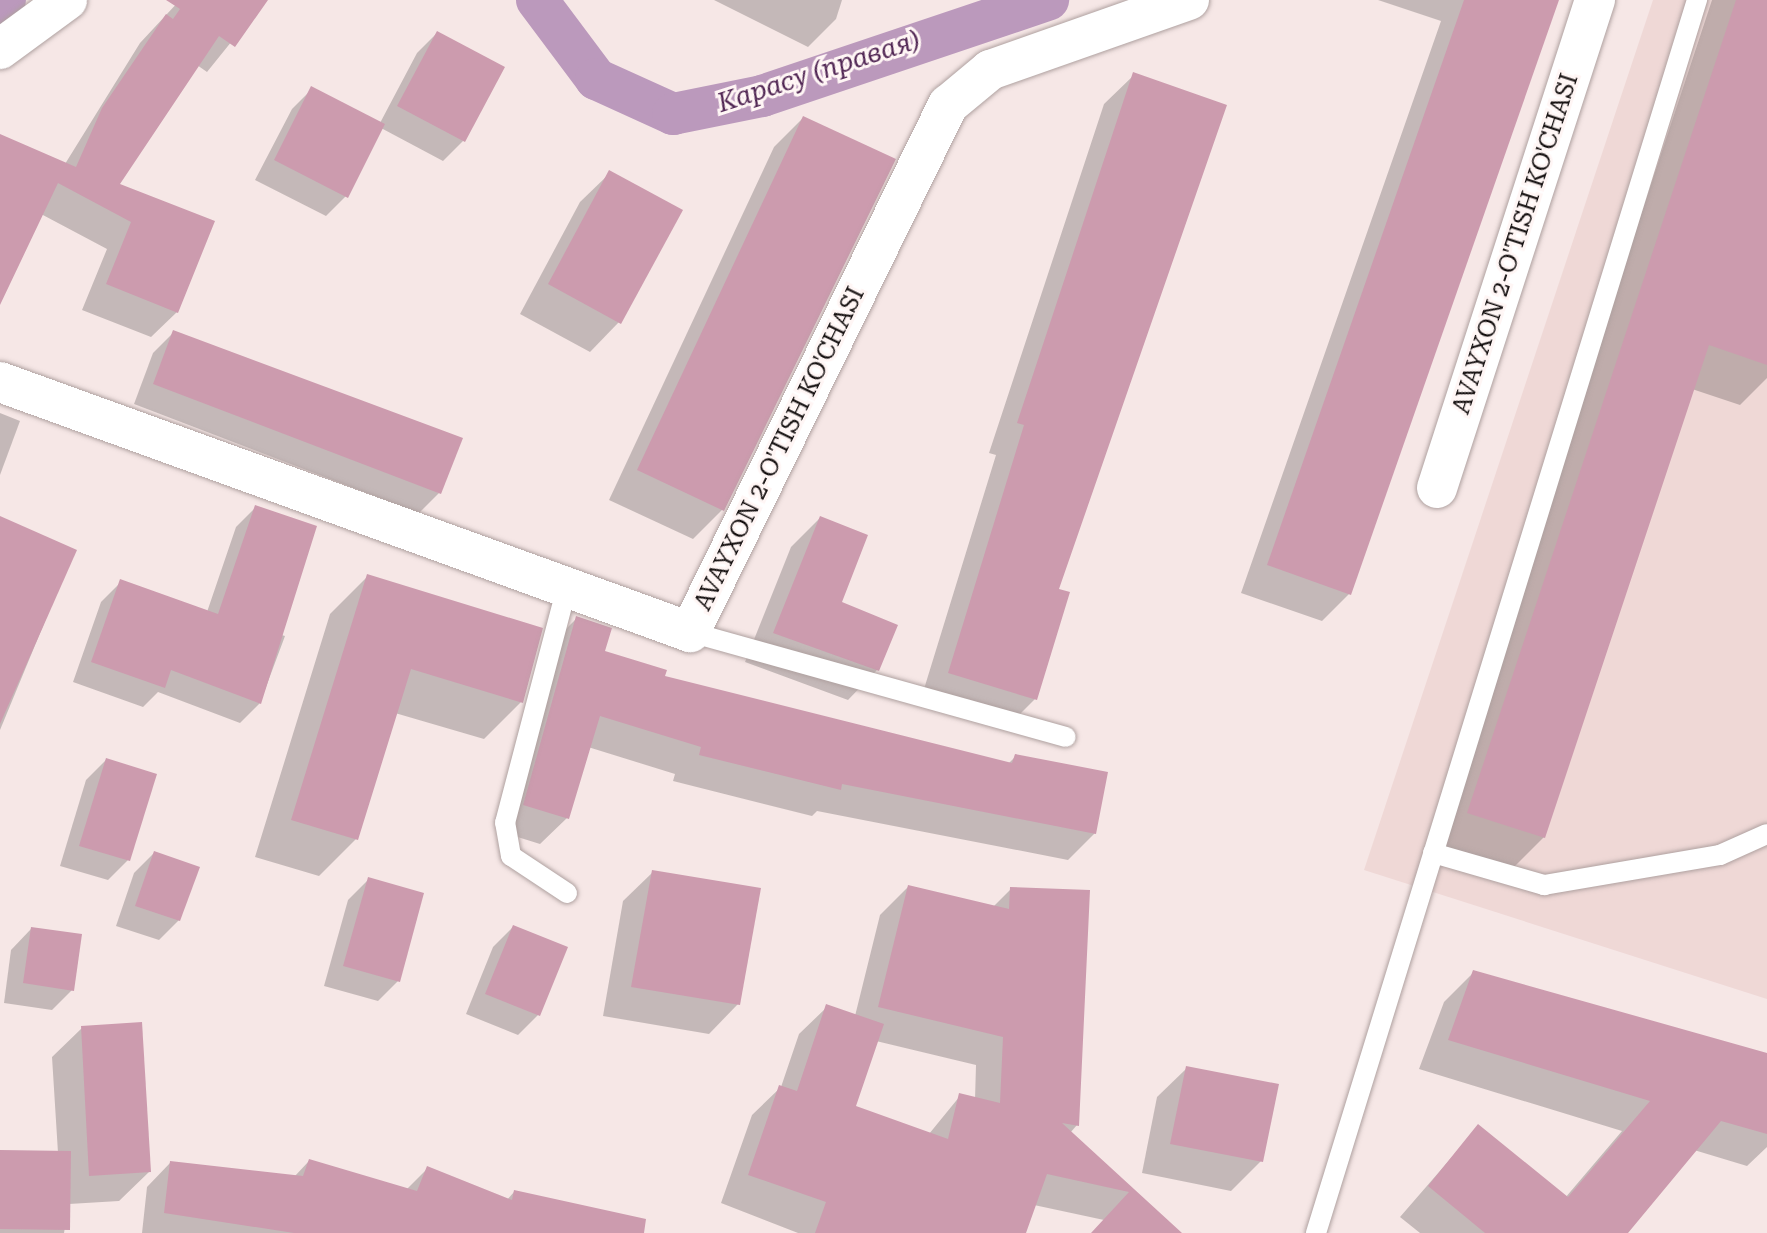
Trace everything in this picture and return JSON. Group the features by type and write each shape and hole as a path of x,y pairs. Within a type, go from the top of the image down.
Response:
{"street":[{"path":"0,49 67,0"},
{"name":"AVAYXON 2-O'TISH KO'CHASI","path":"0,382 690,632 948,105 990,70 1189,0"},
{"name":"AVAYXON 2-O'TISH KO'CHASI","path":"1437,488 1595,0"}],"lane":[{"path":"1316,1233 1697,0"},
{"path":"567,587 505,823 511,856 567,893"},
{"path":"690,632 1066,737"},
{"path":"1433,853 1544,885 1720,855 1767,834"}],"shaded area":[{"path":"1653,0 1767,0 1767,999 1364,870"}],"building":[{"path":"166,0 268,0 235,47 219,36 120,184 215,221 178,313 106,284 131,222 58,183 0,305 0,134 76,167 102,108 166,14 173,19 180,9"},
{"path":"1464,0 1559,0 1351,595 1267,565"},
{"path":"1736,0 1767,0 1767,365 1709,345 1545,838 1467,813"},
{"path":"437,31 505,67 465,142 397,106"},
{"path":"1133,72 1227,105 1059,589 1070,592 1037,700 948,673 1024,425 1017,423"},
{"path":"311,86 385,124 348,198 274,160"},
{"path":"803,116 896,159 724,511 637,470"},
{"path":"609,170 683,210 621,324 548,284"},
{"path":"173,330 463,438 441,494 153,384"},
{"path":"255,505 317,526 261,704 171,670 165,688 91,662 120,579 218,614"},
{"path":"0,516 77,550 0,724"},
{"path":"820,516 868,535 842,602 898,625 879,671 773,633"},
{"path":"367,574 543,628 523,703 411,669 358,840 291,820"},
{"path":"576,616 612,628 605,651 667,670 665,676 1012,763 1015,754 1108,772 1096,834 842,784 841,790 699,755 701,747 600,716 569,819 523,805"},
{"path":"106,758 157,774 130,861 79,846"},
{"path":"154,851 200,867 180,921 135,906"},
{"path":"652,870 761,888 740,1005 631,987"},
{"path":"368,877 424,893 400,982 343,966"},
{"path":"908,885 1009,909 1010,887 1090,890 1079,1126 1062,1123 1182,1233 1091,1233 1129,1192 1047,1174 1026,1233 815,1233 826,1202 748,1175 779,1085 797,1091 826,1004 884,1024 856,1106 948,1139 959,1093 1000,1103 1003,1037 878,1007"},
{"path":"513,925 568,947 540,1016 485,994"},
{"path":"31,927 82,934 74,991 23,983"},
{"path":"1473,970 1767,1053 1767,1134 1721,1121 1628,1233 1485,1233 1428,1186 1478,1124 1568,1197 1650,1101 1448,1040"},
{"path":"142,1022 151,1172 89,1176 81,1026"},
{"path":"1186,1066 1279,1084 1263,1162 1170,1144"},
{"path":"0,1150 71,1151 70,1230 0,1229"},
{"path":"309,1159 417,1191 427,1166 512,1200 514,1190 646,1219 644,1233 294,1233 164,1213 170,1161 303,1176"}],"waterway":[{"name":"Карасу (правая)","path":"0,5 5,0"},
{"name":"Карасу (правая)","path":"537,0 596,79 673,114 762,96 1048,0"}]}
